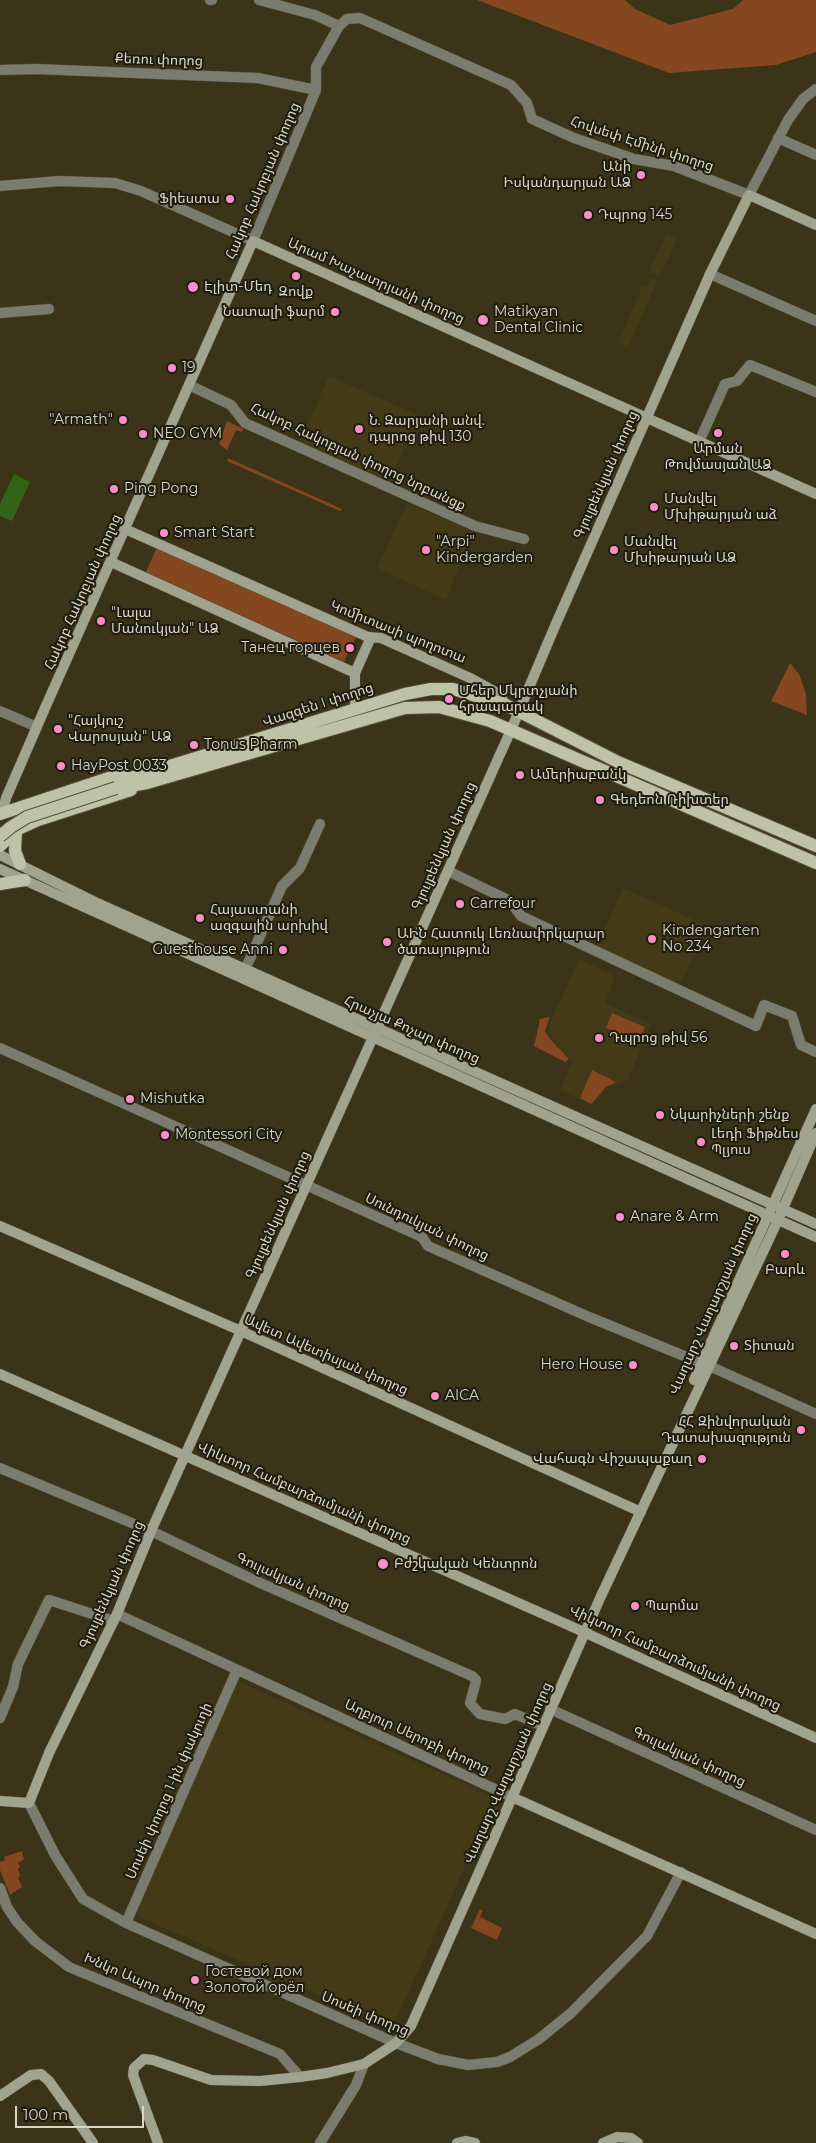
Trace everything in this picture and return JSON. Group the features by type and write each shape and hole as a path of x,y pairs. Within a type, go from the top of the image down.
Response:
{"main road":[{"name":"Վազգեն I փողոց","path":"16,830 38,820 121,795 143,778 405,694 431,689 453,689 506,705"},
{"name":"Կոմիտասի պողոտա","path":"506,705 618,762 816,846"},
{"name":"Վազգեն I փողոց","path":"0,828 26,813 115,786 405,708 428,706 452,709 511,730"},
{"path":"511,730 816,863"},
{"name":"Վազգեն I փողոց","path":"1,814 114,776 143,778"},
{"name":"Վազգեն I փողոց","path":"0,836 27,817 115,786"},
{"path":"1,814 4,823 16,830"},
{"path":"0,846 16,830"},
{"path":"16,830 15,852 20,864"},
{"path":"0,884 25,880"}],"street":[{"path":"259,0 315,14 340,26"},
{"name":"Հովսեփ Էմինի փողոց","path":"340,26 347,19 360,18 511,85 527,103 532,119 591,144 634,159 674,166 749,195 816,225"},
{"name":"Հակոբ Հակոբյան փողոց","path":"1,814 37,727 253,241 316,90 316,67 340,26"},
{"name":"Քեռու փողոց","path":"0,70 36,69 258,78 316,90"},
{"name":"Գյուլբենկյան փողոց","path":"29,1804 49,1753 115,1617 150,1531 511,730 710,274 788,120 803,99 816,89"},
{"path":"778,138 816,155"},
{"path":"0,186 59,181 115,183 141,192 253,241"},
{"name":"Արամ Խաչատրյանի փողոց","path":"253,241 816,494"},
{"path":"710,274 816,321"},
{"path":"0,314 49,310"},
{"path":"699,442 725,384 736,381 747,367 754,365 816,392"},
{"name":"Հակոբ Հակոբյան փողոց նրբանցք","path":"189,385 225,402 235,410 244,423 475,526 524,539"},
{"name":"Կոմիտասի պողոտա","path":"125,529 220,573 368,637 382,638 484,684 499,694 506,705"},
{"path":"111,562 355,673"},
{"path":"355,709 355,673 371,637"},
{"path":"0,711 37,727"},
{"path":"245,970 282,886 300,868 320,824"},
{"name":"Հրաչյա Քոչար փողոց","path":"0,855 95,902 245,970 375,1034 816,1237"},
{"name":"Հրաչյա Քոչար փողոց","path":"0,869 375,1034 816,1224"},
{"path":"448,871 510,901 521,916 756,1026 764,1005 792,1016 801,1046 816,1052"},
{"name":"Սունդուկյան փողոց","path":"0,1048 422,1237 428,1246 589,1317 705,1364 816,1414"},
{"name":"Վաղարշ Վաղարշյան փողոց","path":"778,1207 816,1109"},
{"name":"Վաղարշ Վաղարշյան փողոց","path":"158,2143 133,2075 134,2068 144,2059 153,2060 211,2080 260,2081 300,2077 364,2064 396,2043 411,2026 550,1709 640,1512 642,1494 778,1207 816,1133"},
{"name":"Ավետ Ավետիսյան փողոց","path":"0,1226 241,1332 640,1512"},
{"name":"Վիկտոր Համբարձումյանի փողոց","path":"0,1374 585,1632 816,1738"},
{"name":"Գուլակյան փողոց","path":"0,1468 150,1531 258,1582 472,1676 476,1680 470,1703 480,1714 505,1719 515,1714 543,1726"},
{"name":"Աղբյուր Սերոբի փողոց","path":"0,1718 13,1688 18,1664 49,1600 115,1617 382,1735 816,1934"},
{"name":"Սոսեի փողոց 1-ին փակուղի","path":"126,1923 237,1670"},
{"name":"Գուլակյան փողոց","path":"550,1709 816,1830"},
{"path":"0,1801 29,1804"},
{"name":"Սոսեի փողոց","path":"29,1804 54,1854 83,1899 126,1923 396,2043 438,2059 468,2065 497,2062 524,2049 571,2013 640,1944 653,1926 681,1872"},
{"name":"Խնկո Ապոր փողոց","path":"0,1888 7,1907 17,1922 36,1941 70,1967 280,2054 300,2077"},
{"path":"320,2143 356,2085 364,2064"},
{"path":"0,2096 31,2075 41,2074 49,2081 93,2143"},
{"path":"603,2143 617,2138 631,2138 638,2143"},
{"path":"457,2143 465,2141 475,2143"}],"shaded area":[{"path":"477,0 625,0 635,9 670,25 733,9 743,0 816,0 816,52 776,65 669,73"},
{"path":"667,233 678,238 660,276 649,271"},
{"path":"651,278 657,281 628,347 618,343 643,285 647,287"},
{"name":"Ն. Զարյանի անվ. դպրոց թիվ 130","path":"329,376 418,415 390,482 300,442"},
{"path":"227,421 243,429 242,432 236,430 227,450 219,444"},
{"path":"228,458 342,509 340,511 227,461"},
{"path":"14,474 30,482 12,521 0,516 0,504"},
{"name":"\"Arpi\" Kindergarden","path":"407,503 473,531 446,600 377,568"},
{"path":"157,547 356,637 344,662 146,572"},
{"path":"790,663 799,674 806,694 807,715 771,701"},
{"name":"Kindengarten No 234","path":"623,888 710,927 678,987 595,950"},
{"name":"Դպրոց թիվ 56","path":"579,959 615,976 605,1003 651,1024 628,1080 607,1088 591,1105 560,1090 573,1061 557,1045 548,1031"},
{"path":"612,1013 645,1027 638,1042 606,1028"},
{"path":"550,1017 545,1031 569,1059 565,1062 534,1046 540,1019"},
{"path":"592,1070 616,1082 606,1087 591,1104 580,1098"},
{"path":"238,1681 490,1796 492,1806 397,2018 388,2025 139,1917 138,1904"},
{"path":"22,1851 24,1859 18,1863 20,1876 18,1878 22,1887 10,1895 0,1870 0,1862 5,1860 4,1857"},
{"path":"480,1909 483,1911 480,1917 502,1928 497,1940 471,1928"}],"place":[{"name":"Անի Իսկանդարյան ԱՁ","path":"641,175"},
{"name":"Ֆիեստա","path":"230,199"},
{"name":"Դպրոց 145","path":"588,215"},
{"name":"Զովք","path":"296,276"},
{"name":"Էլիտ-Մեդ","path":"193,287"},
{"name":"Նատալի ֆարմ","path":"335,312"},
{"name":"Matikyan Dental Clinic","path":"483,320"},
{"name":"19","path":"172,368"},
{"name":"\"Armath\"","path":"123,420"},
{"name":"Ն. Զարյանի անվ. դպրոց թիվ 130","path":"359,429"},
{"name":"Արման Թովմասյան ԱՁ","path":"718,433"},
{"name":"NEO GYM","path":"143,434"},
{"name":"Ping Pong","path":"114,489"},
{"name":"Մանվել Մխիթարյան աձ","path":"654,507"},
{"name":"Smart Start","path":"164,533"},
{"name":"\"Arpi\" Kindergarden","path":"426,550"},
{"name":"Մանվել Մխիթարյան ԱՁ","path":"614,550"},
{"name":"\"Լալա Մանուկյան\" ԱՁ","path":"101,621"},
{"name":"Танец горцев","path":"350,648"},
{"name":"Մհեր Մկրտչյանի հրապարակ","path":"449,699"},
{"name":"\"Հայկուշ Վարոսյան\" ԱՁ","path":"58,729"},
{"name":"Tonus Pharm","path":"194,745"},
{"name":"HayPost 0033","path":"61,766"},
{"name":"Ամերիաբանկ","path":"520,775"},
{"name":"Գեդեոն Ռիխտեր","path":"600,800"},
{"name":"Carrefour","path":"460,904"},
{"name":"Հայաստանի ազգային արխիվ","path":"200,918"},
{"name":"Kindengarten No 234","path":"652,939"},
{"name":"ԱԻՆ Հատուկ Լեռնափրկարար ծառայություն","path":"387,942"},
{"name":"Guesthouse Anni","path":"283,950"},
{"name":"Դպրոց թիվ 56","path":"599,1038"},
{"name":"Mishutka","path":"130,1099"},
{"name":"Նկարիչների շենք","path":"660,1115"},
{"name":"Montessori City","path":"165,1135"},
{"name":"Լեդի Ֆիթնես Պլյուս","path":"701,1142"},
{"name":"Anare & Arm","path":"620,1217"},
{"name":"Բարև","path":"785,1254"},
{"name":"Տիտան","path":"734,1346"},
{"name":"Hero House","path":"633,1365"},
{"name":"AICA","path":"435,1396"},
{"name":"ՀՀ Զինվորական Դատախազություն","path":"801,1430"},
{"name":"Վահագն Վիշապաքաղ","path":"702,1459"},
{"name":"Բժշկական Կենտրոն","path":"383,1564"},
{"name":"Պարմա","path":"635,1606"},
{"name":"Гостевой дом Золотой орёл","path":"195,1980"}]}
